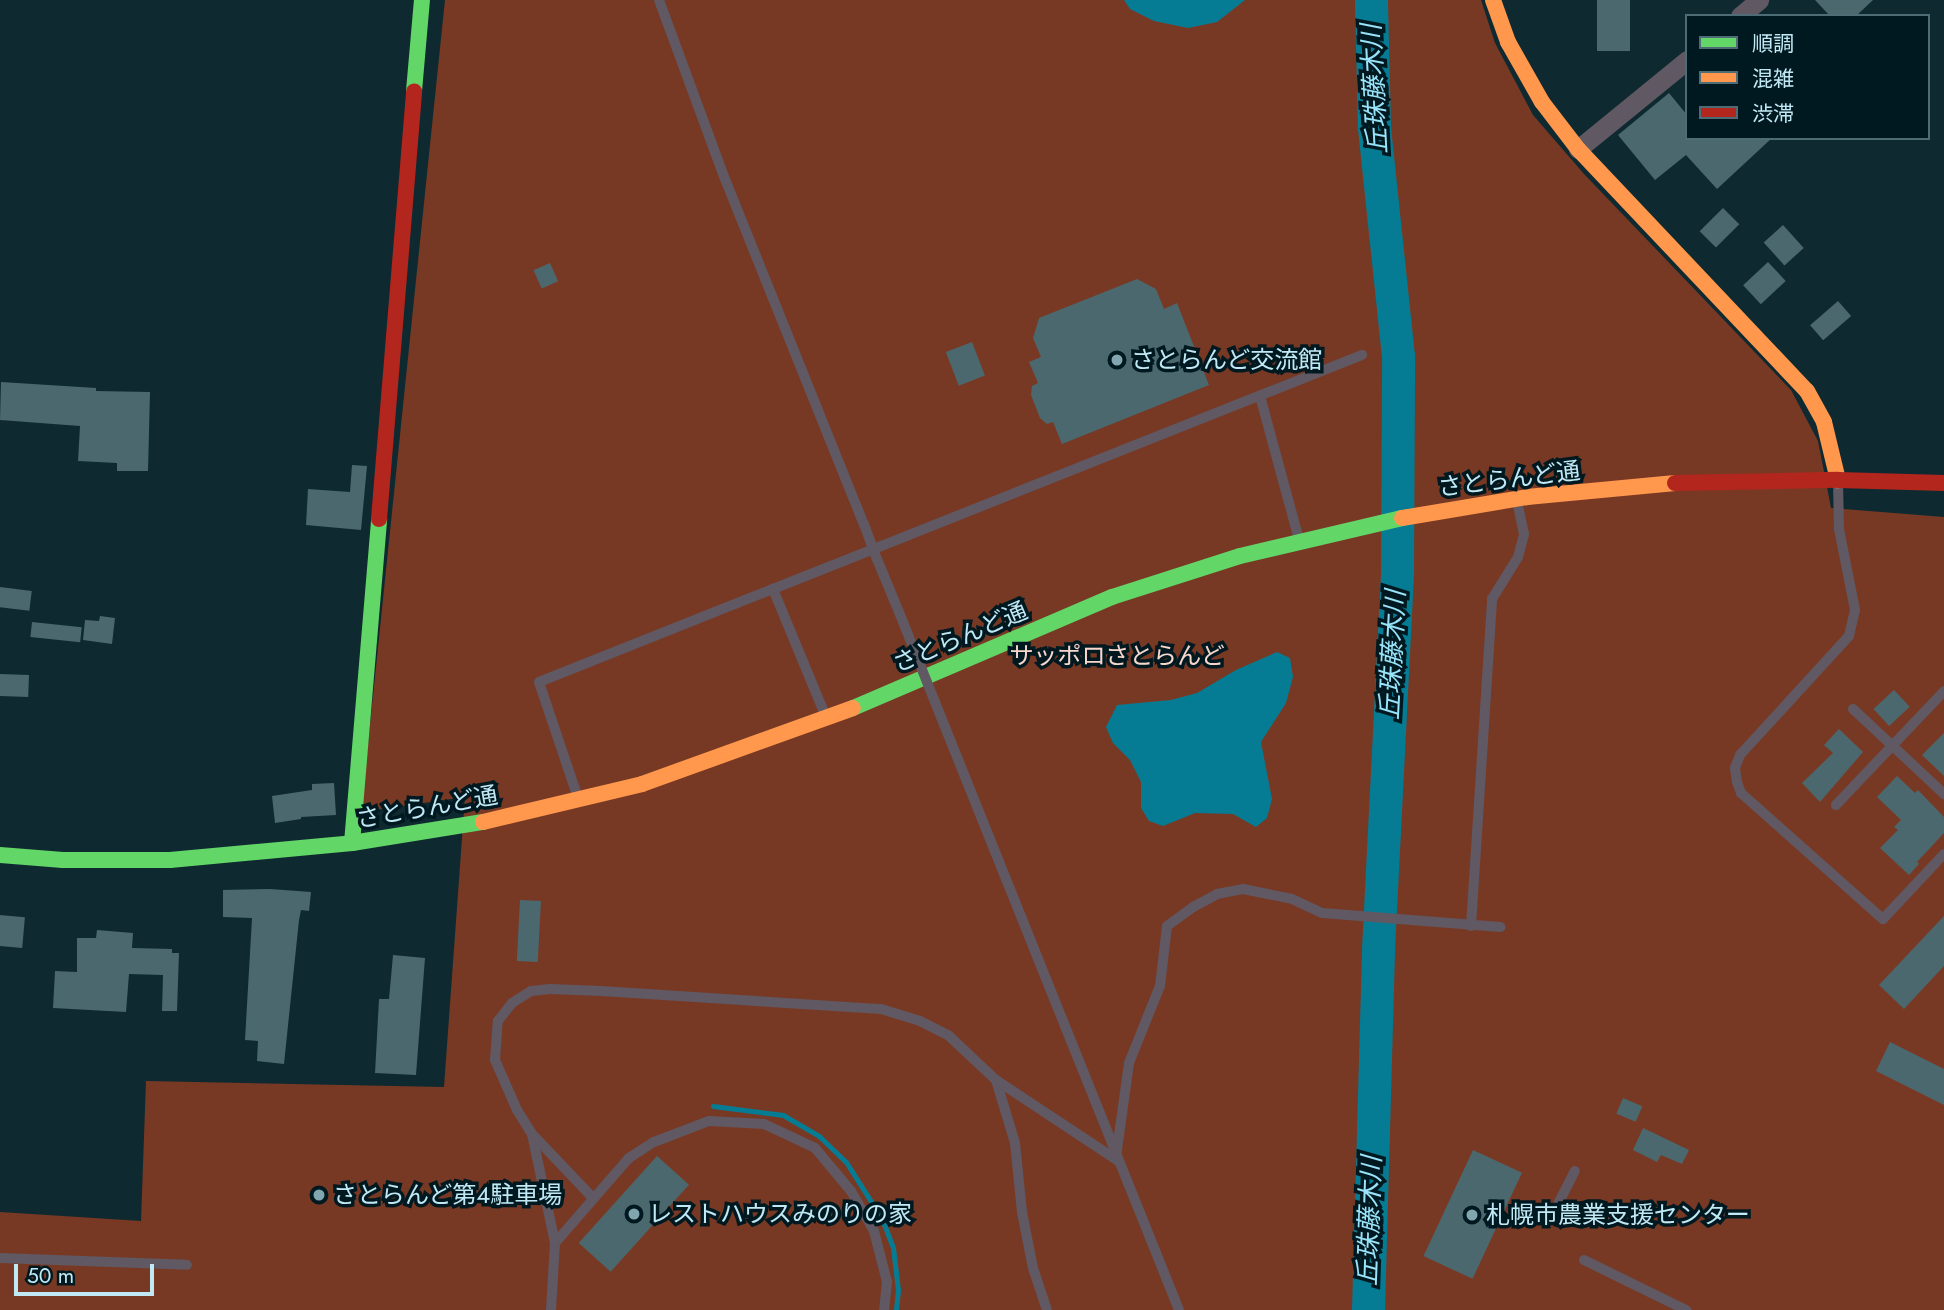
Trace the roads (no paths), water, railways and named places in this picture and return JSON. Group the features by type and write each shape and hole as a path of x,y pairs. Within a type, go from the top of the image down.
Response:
{"street":[{"path":"352,843 422,0"},
{"path":"1493,0 1508,43 1542,102 1577,149 1807,391 1824,422 1838,480"},
{"path":"1742,14 1759,0"},
{"path":"1577,149 1685,62"},
{"name":"さとらんど通","path":"0,855 63,860 170,860 352,843 459,826 578,800 642,784 827,719 1112,597 1299,541 1438,510 1516,498 1675,483 1838,480 1944,483"}],"lane":[{"path":"659,0 725,178 1116,1159 1179,1310"},
{"path":"578,800 539,682 1362,355"},
{"path":"1260,396 1299,541"},
{"path":"1838,480 1839,529 1855,610 1849,636 1740,755 1735,768 1737,782 1741,793 1884,919 1944,855"},
{"path":"1471,926 1492,599 1518,556 1524,534 1516,498"},
{"path":"773,589 827,719"},
{"path":"1836,805 1944,691"},
{"path":"1853,709 1944,794"},
{"path":"1116,1159 1129,1063 1160,986 1167,926 1217,894 1243,889 1292,899 1322,913 1500,927"},
{"path":"593,1198 532,1134 517,1110 495,1060 498,1021 512,1003 531,992 550,989 881,1009 920,1021 948,1035 996,1080 1116,1159"},
{"path":"996,1080 1015,1143 1022,1212 1033,1268 1047,1310"},
{"path":"555,1243 629,1158 654,1142 709,1121 764,1124 816,1148 851,1191 874,1231 887,1282 884,1310"},
{"path":"532,1134 555,1243 551,1310"},
{"path":"1558,1204 1575,1171"},
{"path":"0,1258 187,1265"},
{"path":"1584,1260 1686,1310"}],"water":[{"path":"1124,0 1245,0 1217,22 1188,28 1154,21 1130,9"},
{"path":"1277,652 1290,658 1293,677 1286,703 1261,742 1272,799 1267,818 1256,827 1233,814 1195,813 1163,826 1149,821 1141,808 1141,782 1130,760 1113,743 1106,727 1117,705 1171,700 1197,693 1236,670"}],"waterway":[{"name":"丘珠藤木川","path":"1368,1310 1378,949 1397,570 1398,356 1374,126 1371,0"},
{"path":"713,1106 783,1115 819,1136 846,1162 882,1219 893,1248 898,1290 896,1310"}],"place":[{"name":"さとらんど交流館","path":"1117,360"},
{"name":"さとらんど第4駐車場","path":"319,1195"},
{"name":"レストハウスみのりの家","path":"634,1214"},
{"name":"札幌市農業支援センター","path":"1472,1215"}],"park label":[{"name":"サッポロさとらんど","path":"1117,656"}]}
